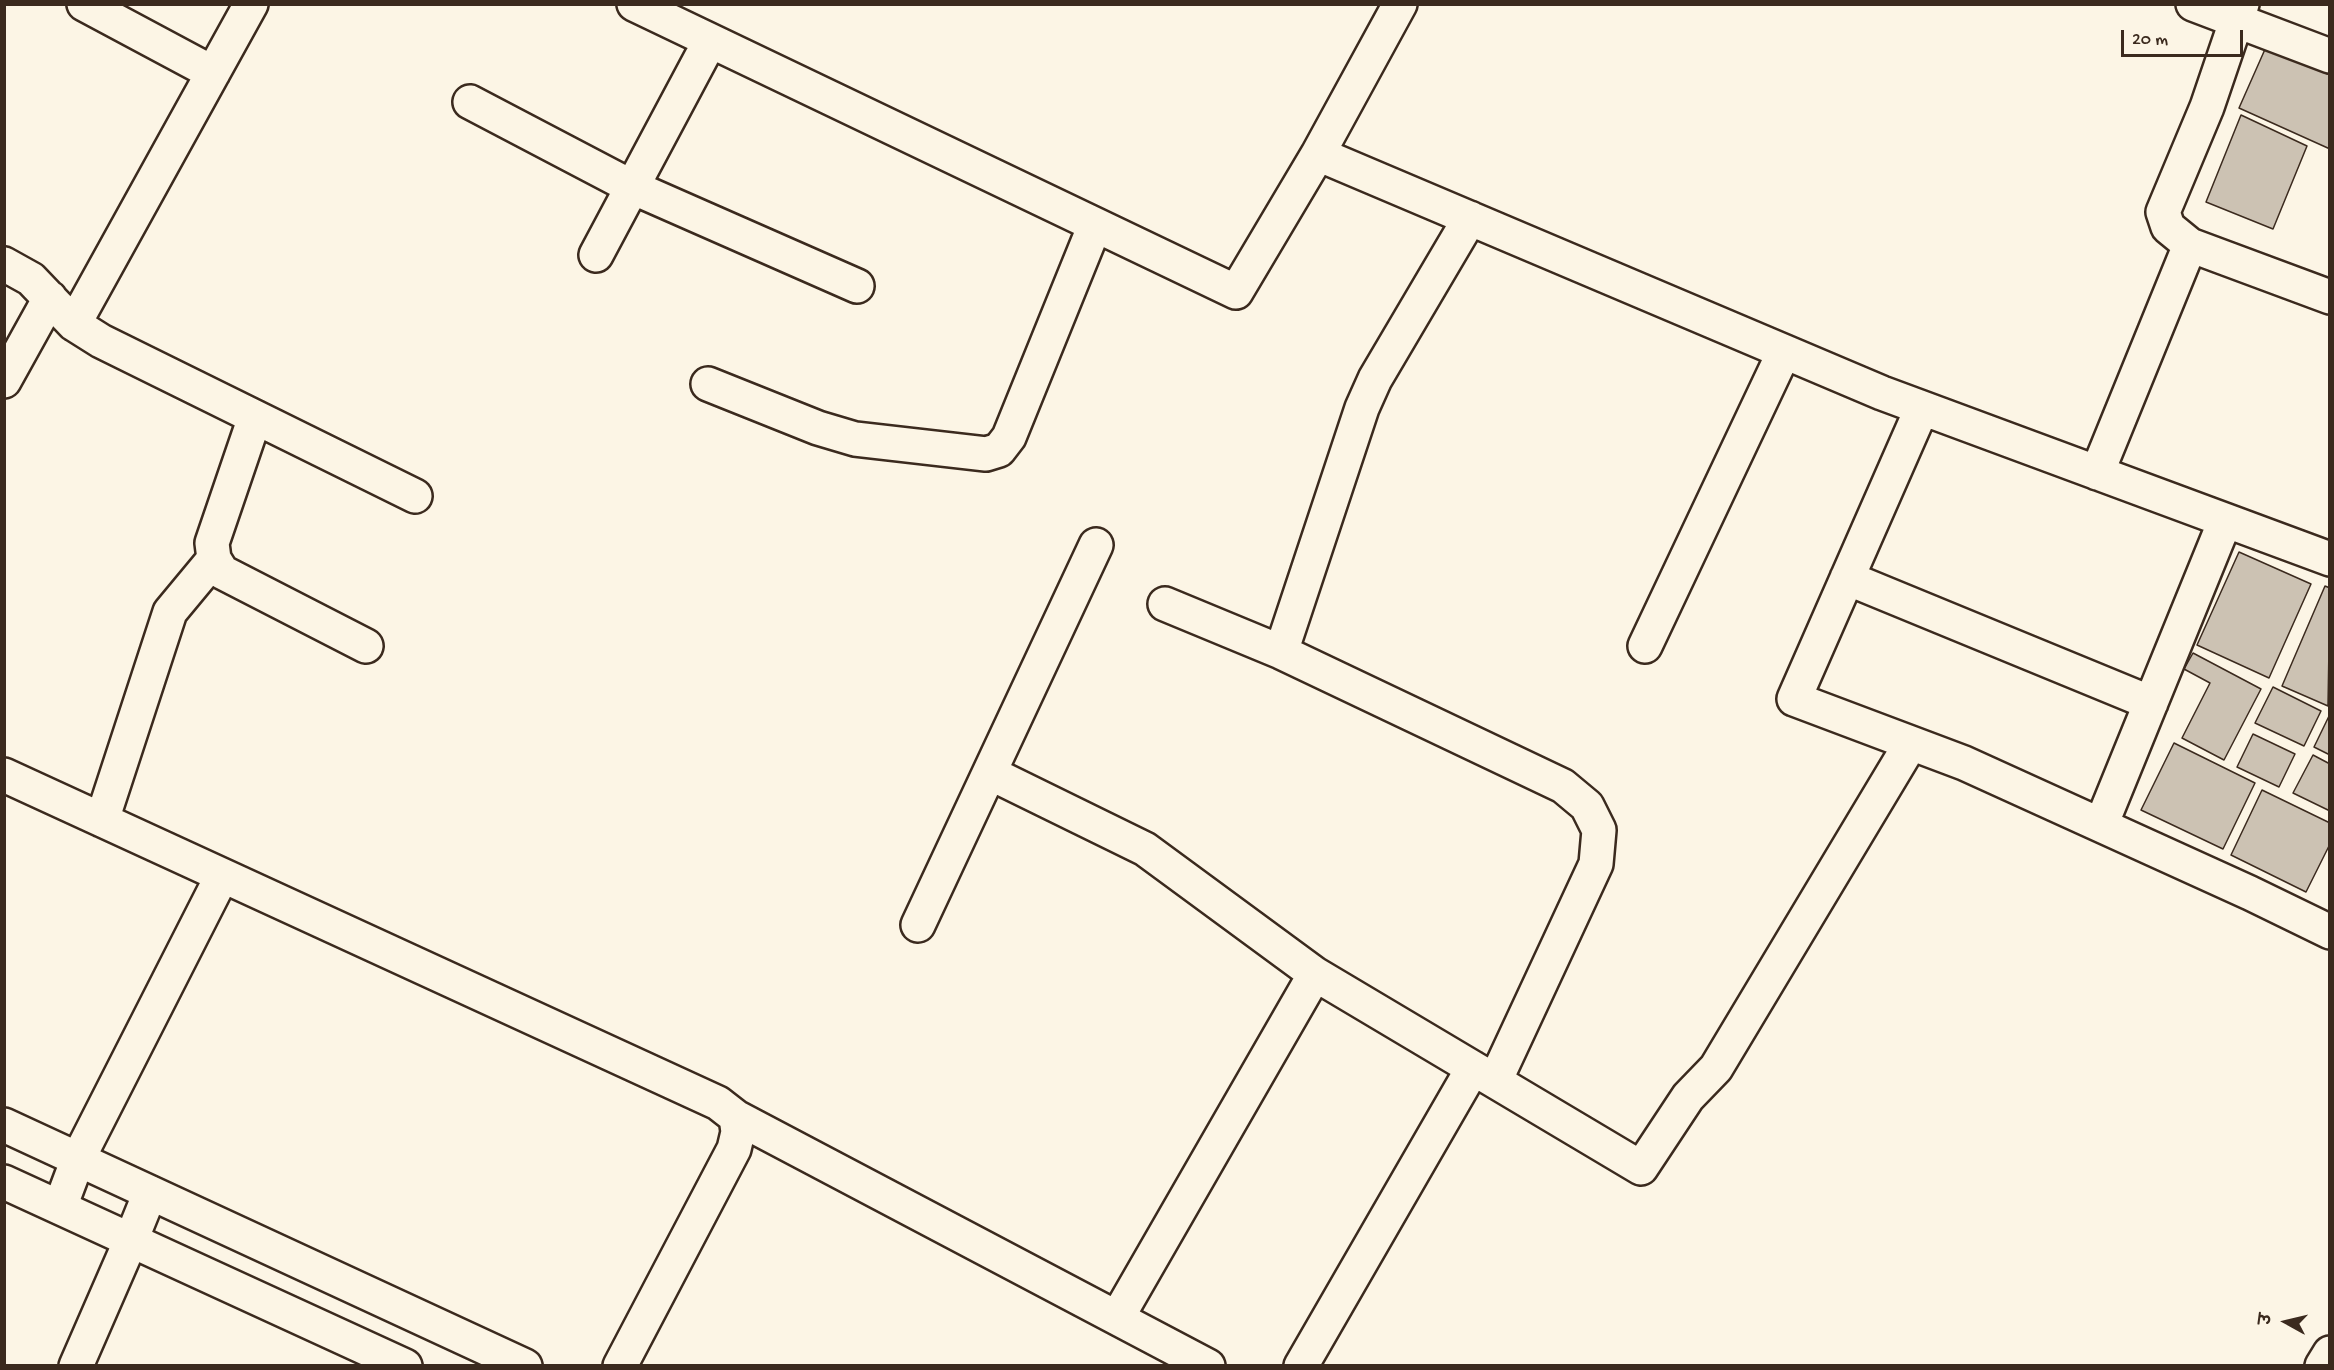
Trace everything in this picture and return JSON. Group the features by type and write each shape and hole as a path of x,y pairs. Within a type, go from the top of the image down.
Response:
{"street":[{"path":"84,4 213,73"},
{"path":"74,324 251,4"},
{"path":"645,7 710,41 1236,292 1318,154 1400,4"},
{"path":"2193,4 2239,12 2330,56"},
{"path":"2239,12 2207,107 2163,212 2168,227 2190,245 2330,297"},
{"path":"596,255 710,41"},
{"path":"470,102 632,187 857,286"},
{"path":"1318,154 1784,352 1922,408 2330,559"},
{"path":"1281,652 1362,408 1375,379 1470,218"},
{"path":"708,384 818,428 855,439 986,454 999,450 1009,437 1095,225"},
{"path":"2097,473 2190,245"},
{"path":"4,264 31,279 74,324 101,341 415,496"},
{"path":"4,381 50,298"},
{"path":"1645,646 1784,352"},
{"path":"1922,408 1794,699 1965,763 2330,932"},
{"path":"255,417 212,543 213,559 222,572 366,646"},
{"path":"2101,825 2226,521"},
{"path":"918,925 1096,545"},
{"path":"102,820 170,612 213,559"},
{"path":"1848,578 2151,703"},
{"path":"1165,604 1281,652 1563,786 1587,806 1599,830 1596,864 1484,1074 1301,1365"},
{"path":"990,773 1144,849 1315,974 1641,1168 1688,1097 1716,1068 1911,743"},
{"path":"4,775 718,1103 736,1117 1208,1365"},
{"path":"60,1207 78,1159 222,876"},
{"path":"1117,1318 1315,974"},
{"path":"620,1365 734,1149 738,1132 736,1117"},
{"path":"4,1125 525,1365"},
{"path":"4,1182 405,1365"},
{"path":"76,1365 150,1192"},
{"path":"2322,1365 2330,1353"}],"building":[{"path":"2266,47 2330,75 2330,149 2239,108"},
{"path":"2241,115 2307,146 2273,229 2206,202"},
{"path":"2239,552 2311,584 2269,678 2197,645"},
{"path":"2325,586 2330,588 2328,706 2282,686"},
{"path":"2193,653 2261,689 2224,760 2182,738 2210,683 2184,669"},
{"path":"2273,687 2321,711 2304,746 2255,723"},
{"path":"2330,714 2330,755 2314,747"},
{"path":"2253,734 2295,754 2279,787 2237,767"},
{"path":"2174,743 2255,783 2223,849 2141,810"},
{"path":"2313,755 2330,764 2330,811 2293,793"},
{"path":"2262,790 2330,823 2330,844 2306,892 2231,855"}]}
